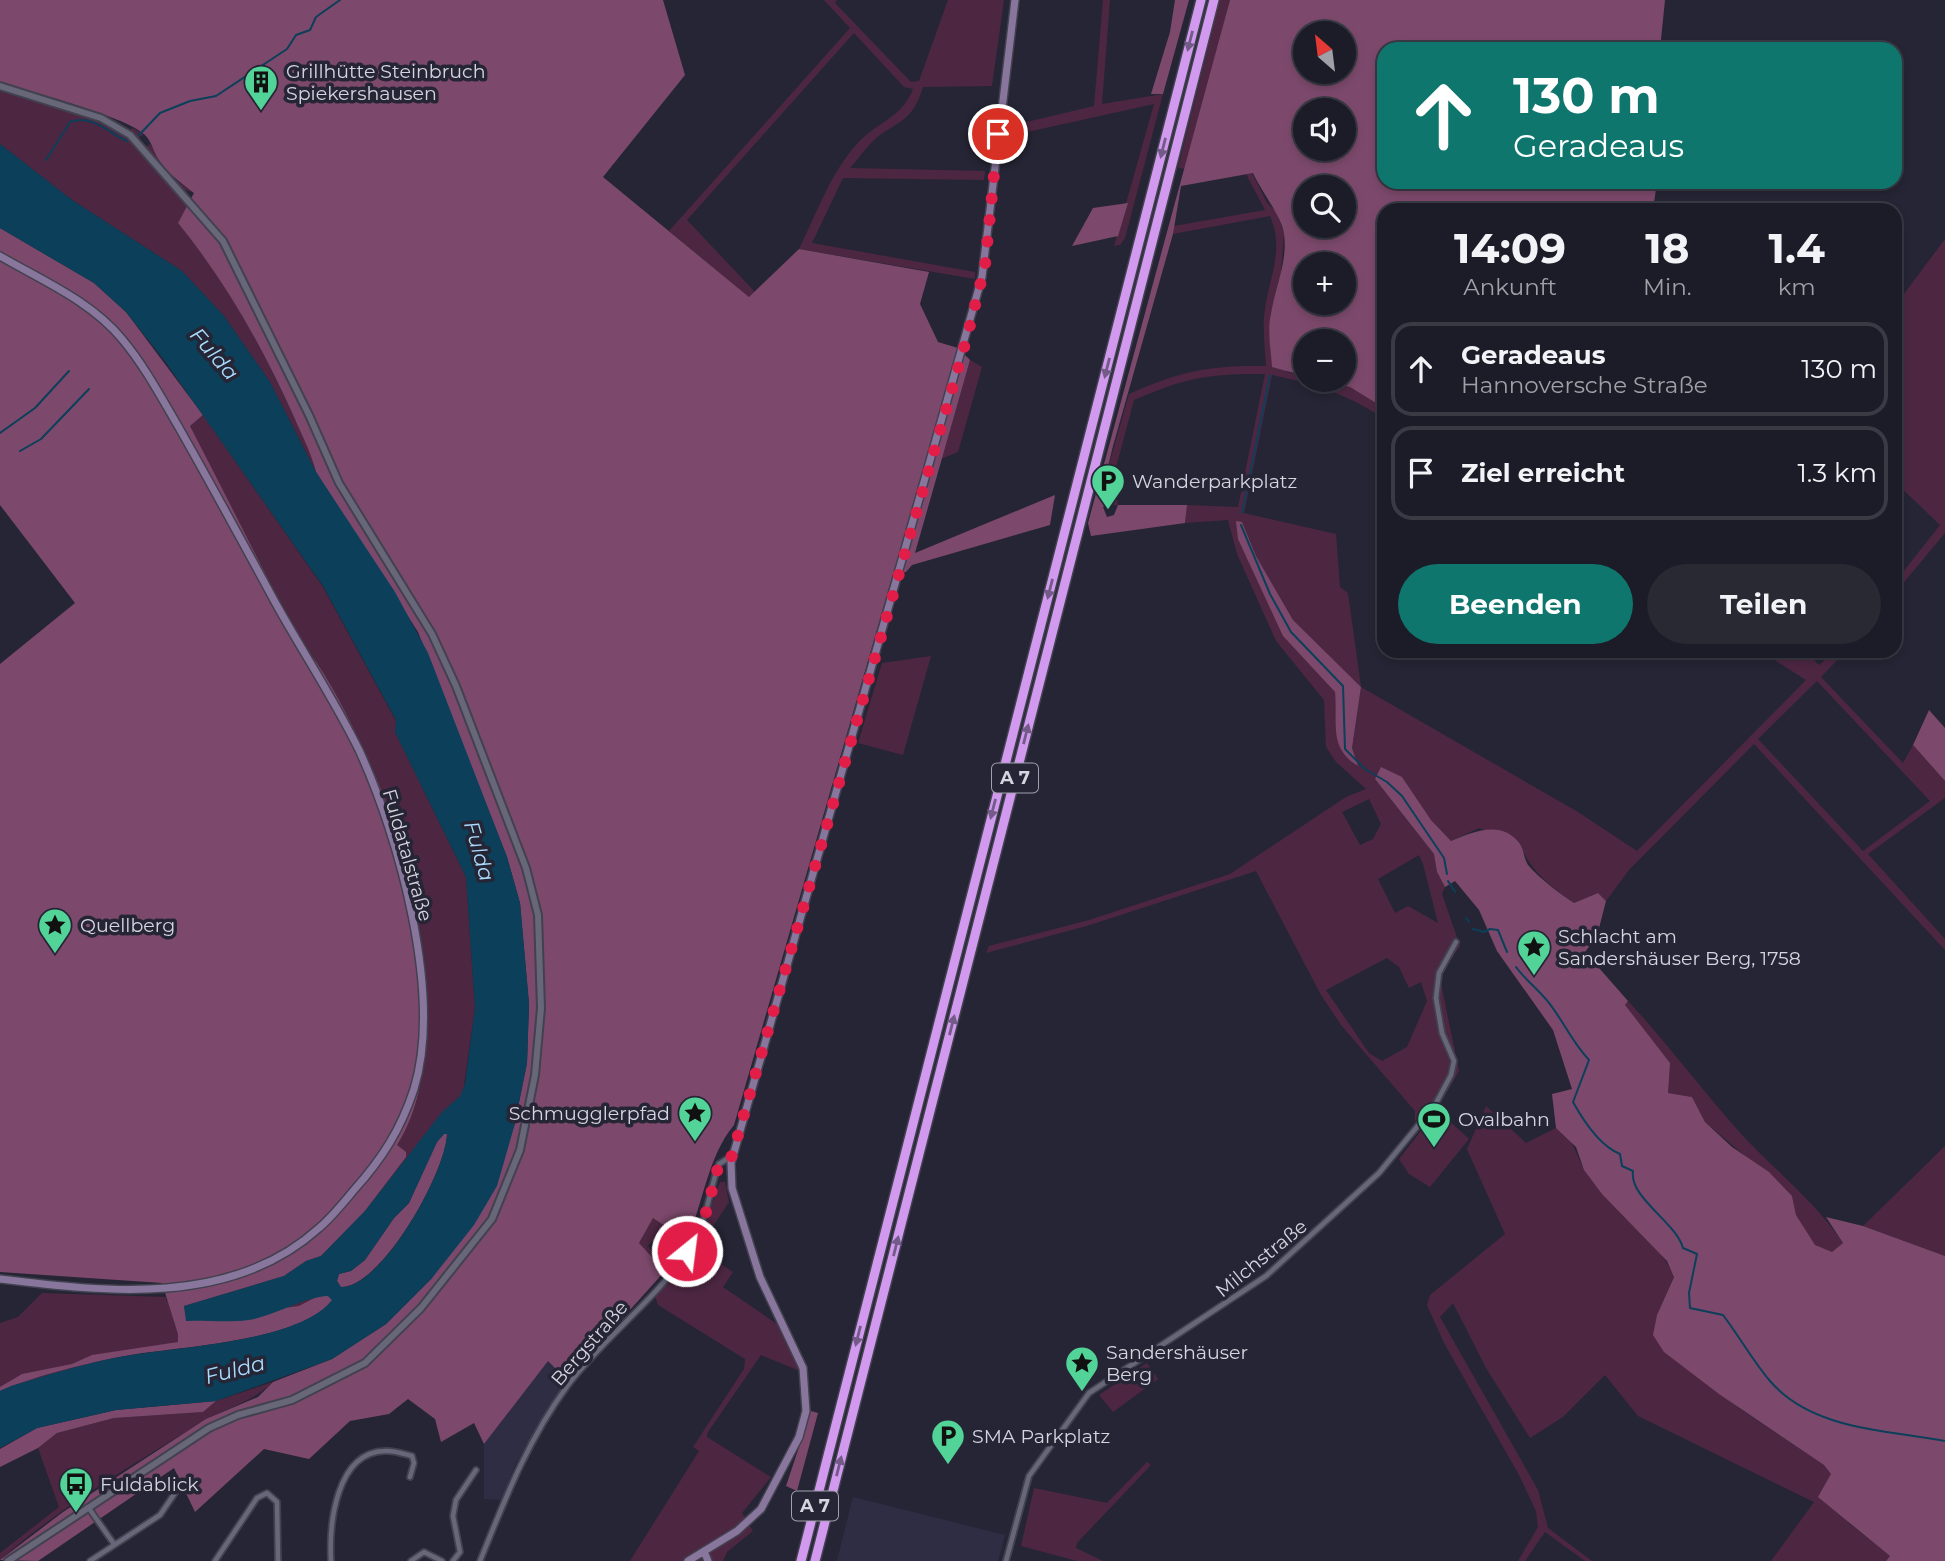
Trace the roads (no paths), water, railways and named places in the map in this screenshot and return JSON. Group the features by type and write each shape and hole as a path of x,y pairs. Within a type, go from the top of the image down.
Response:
{"highway":[{"name":"A 7","path":"801,1561 1201,0"},
{"name":"A 7","path":"815,1561 1214,0"}],"main road":[{"path":"688,1561 743,1527 766,1502 799,1437 807,1402 800,1359 764,1288 733,1193 730,1176 732,1156 982,277 1015,0"},
{"name":"Fuldatalstraße","path":"0,256 85,305 122,338 158,392 340,715 360,753 384,816 399,869 421,965 422,1024 415,1085 389,1148 318,1230 280,1255 232,1275 152,1291 80,1288 0,1279"},
{"path":"700,1556 708,1561"}],"street":[{"path":"0,86 116,125 141,146 223,241 309,415 339,483 432,634 456,686 526,868 538,915 541,1007 535,1075 520,1150 492,1219 421,1308 365,1363 292,1399 238,1415 209,1428 8,1561"},
{"name":"Milchstraße","path":"1006,1561 1029,1476 1089,1393 1266,1276 1379,1173 1435,1105 1451,1074 1454,1061 1441,1032 1436,998 1439,973 1456,942"},
{"name":"Bergstraße","path":"480,1561 519,1464 548,1415 575,1376 687,1251 705,1216 719,1164 732,1156"},
{"path":"331,1561 334,1504 340,1486 364,1457 386,1450 412,1456 414,1463 410,1477"},
{"path":"453,1561 460,1552 453,1516 456,1500 476,1470"},
{"path":"90,1561 160,1515 179,1487"},
{"path":"215,1561 263,1493 273,1495 277,1502 278,1561"},
{"path":"88,1506 114,1544"},
{"path":"411,1561 424,1552 442,1561"}],"water":[{"name":"Fulda","path":"0,144 72,200 182,271 224,316 270,382 316,472 395,592 428,653 507,857 520,903 529,1004 527,1063 514,1127 497,1186 474,1225 432,1278 386,1324 332,1359 216,1401 116,1410 37,1428 0,1448 0,1391 11,1386 114,1358 262,1335 315,1315 332,1300 328,1296 318,1297 258,1318 233,1321 186,1321 184,1306 284,1276 306,1261 321,1256 365,1211 442,1112 460,1096 465,1084 475,1008 466,877 395,732 396,720 323,586 164,360 126,312 94,283 0,228","holes":["447,1134 436,1174 409,1225 375,1269 357,1282 341,1287 337,1281 339,1274 351,1271 365,1260 394,1218 409,1203 437,1142"]}],"waterway":[{"path":"139,135 160,113 190,101 216,96 287,49 296,35 310,30 316,17 340,0"},
{"path":"46,160 70,122 78,120 93,122 127,141"},
{"path":"0,433 35,408 69,371"},
{"path":"1242,513 1270,375"},
{"path":"20,451 41,439 89,389"},
{"path":"1241,525 1270,594 1291,632 1343,686 1345,749 1365,769 1387,782 1402,796 1444,858 1447,874"},
{"path":"1448,881 1455,892"},
{"path":"1466,918 1469,922"},
{"path":"1473,929 1484,932 1490,929 1498,930 1507,952"},
{"path":"1516,967 1549,1003 1589,1060 1573,1102 1582,1117 1599,1139 1620,1154 1622,1166 1633,1171 1638,1191 1672,1229 1683,1248 1697,1254 1689,1293 1690,1308 1723,1315 1770,1381 1787,1397 1807,1410 1851,1425 1945,1441"}],"place":[{"name":"Grillhütte Steinbruch Spiekershausen","path":"261,112"},
{"name":"Wanderparkplatz","path":"1108,511"},
{"name":"Quellberg","path":"55,955"},
{"name":"Schlacht am Sandershäuser Berg, 1758","path":"1534,977"},
{"name":"Schmugglerpfad","path":"695,1143"},
{"name":"Ovalbahn","path":"1434,1149"},
{"name":"Sandershäuser Berg","path":"1082,1393"},
{"name":"SMA Parkplatz","path":"948,1466"},
{"name":"Fuldablick","path":"76,1514"}]}
